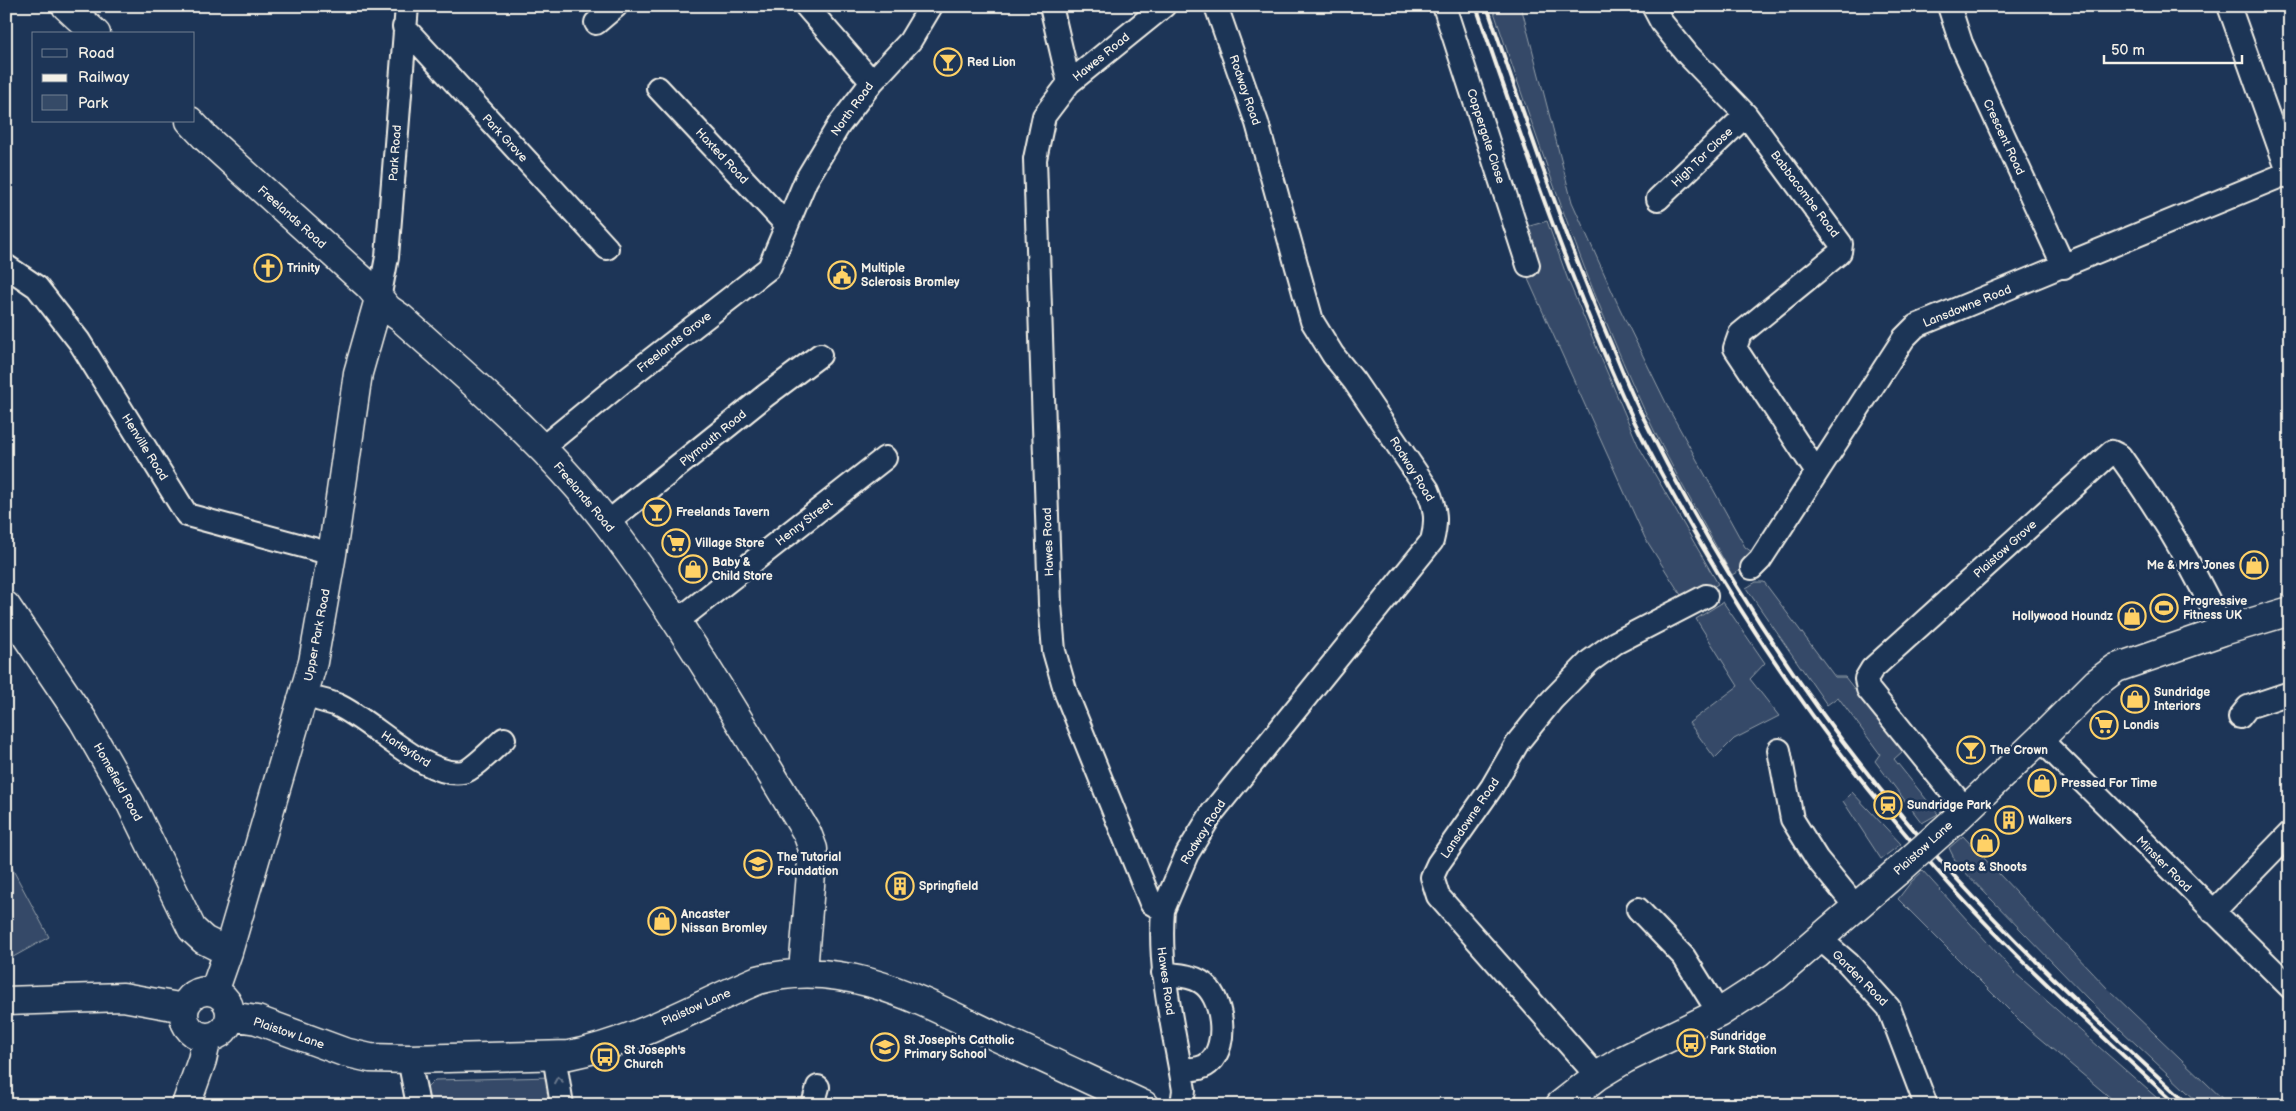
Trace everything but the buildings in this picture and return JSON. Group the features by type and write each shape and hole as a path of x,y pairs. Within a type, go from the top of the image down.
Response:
{"street":[{"path":"66,6 94,32"},
{"path":"596,23 616,6"},
{"path":"806,6 872,82"},
{"name":"North Road","path":"787,222 806,180 839,125 872,82 910,41 931,6"},
{"path":"1051,6 1069,83"},
{"name":"Hawes Road","path":"1164,6 1069,83 1044,116 1035,159 1050,604 1054,651 1066,693 1151,902 1163,910 1161,940 1163,973 1184,1090 1182,1105"},
{"name":"Rodway Road","path":"1163,910 1187,854 1212,813 1432,541 1436,524 1434,506 1428,490 1354,381 1333,355 1312,321 1257,123 1216,6"},
{"name":"Coppergate Close","path":"1444,6 1528,265"},
{"name":"Babbacombe Road","path":"1653,6 1662,23 1688,55 1746,115 1841,244 1838,255 1740,334 1735,348 1816,471"},
{"name":"Crescent Road","path":"1949,6 1960,43 2064,267"},
{"path":"2229,6 2289,175"},
{"name":"Park Grove","path":"406,17 607,248"},
{"name":"Park Road","path":"379,299 387,257 406,17"},
{"name":"Haxted Road","path":"658,88 781,219 787,222"},
{"name":"High Tor Close","path":"1658,199 1746,115"},
{"name":"Freelands Road","path":"191,122 206,138 369,286 388,310 401,318 542,448 607,523 676,622 802,825 813,849 804,959 805,972"},
{"name":"Lansdowne Road","path":"1752,568 1760,560 1904,338 1916,326 2289,175"},
{"name":"Freelands Grove","path":"542,448 624,380 769,268 787,222"},
{"name":"Henville Road","path":"6,266 37,287 79,341 188,515 332,554"},
{"name":"Upper Park Road","path":"214,992 228,952 313,662 332,554 358,373 379,299"},
{"name":"Plymouth Road","path":"607,523 765,396 820,355"},
{"name":"Plaistow Grove","path":"1960,815 1868,689 1866,679 1872,670 2112,452 2120,456 2154,505 2201,585 2223,631"},
{"name":"Henry Street","path":"676,622 885,458"},
{"name":"Lansdowne Road","path":"1597,1076 1438,896 1432,877 1438,864 1492,787 1518,742 1552,700 1583,667 1615,643 1706,596"},
{"name":"Homefield Road","path":"6,606 83,720 131,804 192,929 204,940 228,952"},
{"name":"Plaistow Lane","path":"1560,1105 1597,1076 1651,1045 1719,1013 1776,976 1960,815 2096,683 2116,668 2223,631 2290,611"},
{"path":"2240,717 2248,707 2290,693"},
{"name":"Harleyford","path":"304,695 337,705 385,735 423,762 450,773 465,772 504,739"},
{"name":"Minster Road","path":"2040,739 2290,987"},
{"path":"1780,750 1792,819 1817,859 1856,907"},
{"path":"2213,912 2290,833"},
{"path":"1638,909 1684,958 1719,1013"},
{"name":"Garden Road","path":"1820,939 1848,963 1890,1008 1926,1105"},
{"name":"Plaistow Lane","path":"230,1016 257,1020 344,1052 364,1056 409,1059 569,1055 594,1050 620,1041 758,980 782,974 805,972 843,976 869,982 914,998 1144,1105"},
{"path":"1163,973 1201,981 1212,993 1219,1008 1222,1026 1218,1051 1210,1062 1202,1068 1181,1070"},
{"path":"214,992 224,998 228,1004 230,1016 226,1028 222,1032 207,1038 193,1033 187,1028 183,1015 184,1008 194,994 214,992"},
{"path":"6,1001 122,997 184,1008"},
{"path":"186,1105 202,1060 207,1038"},
{"path":"554,1055 562,1105"},
{"path":"409,1059 418,1105"}],"green space":[{"path":"1492,6 1521,6 1572,202 1620,309 1671,413 1745,547 1756,555 1747,566 1732,575 1680,481 1633,385 1613,338 1558,197"},
{"path":"1547,221 1568,280 1638,445 1718,584 1686,603 1645,538 1528,279 1539,270 1523,228"},
{"path":"1756,582 1764,582 1835,677 1845,677 1903,751 1894,759 1938,814 1922,823 1875,761 1880,754 1838,697 1827,705 1746,588"},
{"path":"1723,602 1765,663 1750,679 1779,716 1734,739 1715,758 1689,723 1738,686 1696,619"},
{"path":"1852,792 1901,844 1881,859 1843,801"},
{"path":"1963,836 2108,989 2229,1105 2201,1105 2089,1000 1957,864 1949,848"},
{"path":"6,857 49,937 6,961"},
{"path":"1923,871 2015,973 2165,1105 2119,1105 2026,1027 1898,899 1911,882"},
{"path":"552,1077 555,1105 427,1105 424,1091 435,1080"}],"railway":[{"path":"1476,6 1529,159 1586,311 1607,361 1653,459 1725,585 1783,674 1814,717 1913,843 1975,912 2031,969 2177,1105"},
{"path":"1487,6 1560,214 1631,393 1672,474 1743,596 1822,713 1909,825 1984,908 2041,966 2189,1105"}],"place":[{"name":"Red Lion","path":"948,62"},
{"name":"Trinity","path":"268,268"},
{"name":"Multiple Sclerosis Bromley","path":"842,275"},
{"name":"Freelands Tavern","path":"657,512"},
{"name":"Village Store","path":"676,543"},
{"name":"Me & Mrs Jones","path":"2254,565"},
{"name":"Baby & Child Store","path":"693,569"},
{"name":"Progressive Fitness UK","path":"2164,608"},
{"name":"Hollywood Houndz","path":"2132,616"},
{"name":"Sundridge Interiors","path":"2135,699"},
{"name":"Londis","path":"2104,725"},
{"name":"The Crown","path":"1971,750"},
{"name":"Pressed For Time","path":"2042,783"},
{"name":"Sundridge Park","path":"1888,805"},
{"name":"Walkers","path":"2009,820"},
{"name":"Roots & Shoots","path":"1985,843"},
{"name":"The Tutorial Foundation","path":"758,864"},
{"name":"Springfield","path":"900,886"},
{"name":"Ancaster Nissan Bromley","path":"662,921"},
{"name":"Sundridge Park Station","path":"1691,1043"},
{"name":"St Joseph's Catholic Primary School","path":"885,1047"},
{"name":"St Joseph's Church","path":"605,1057"}]}
